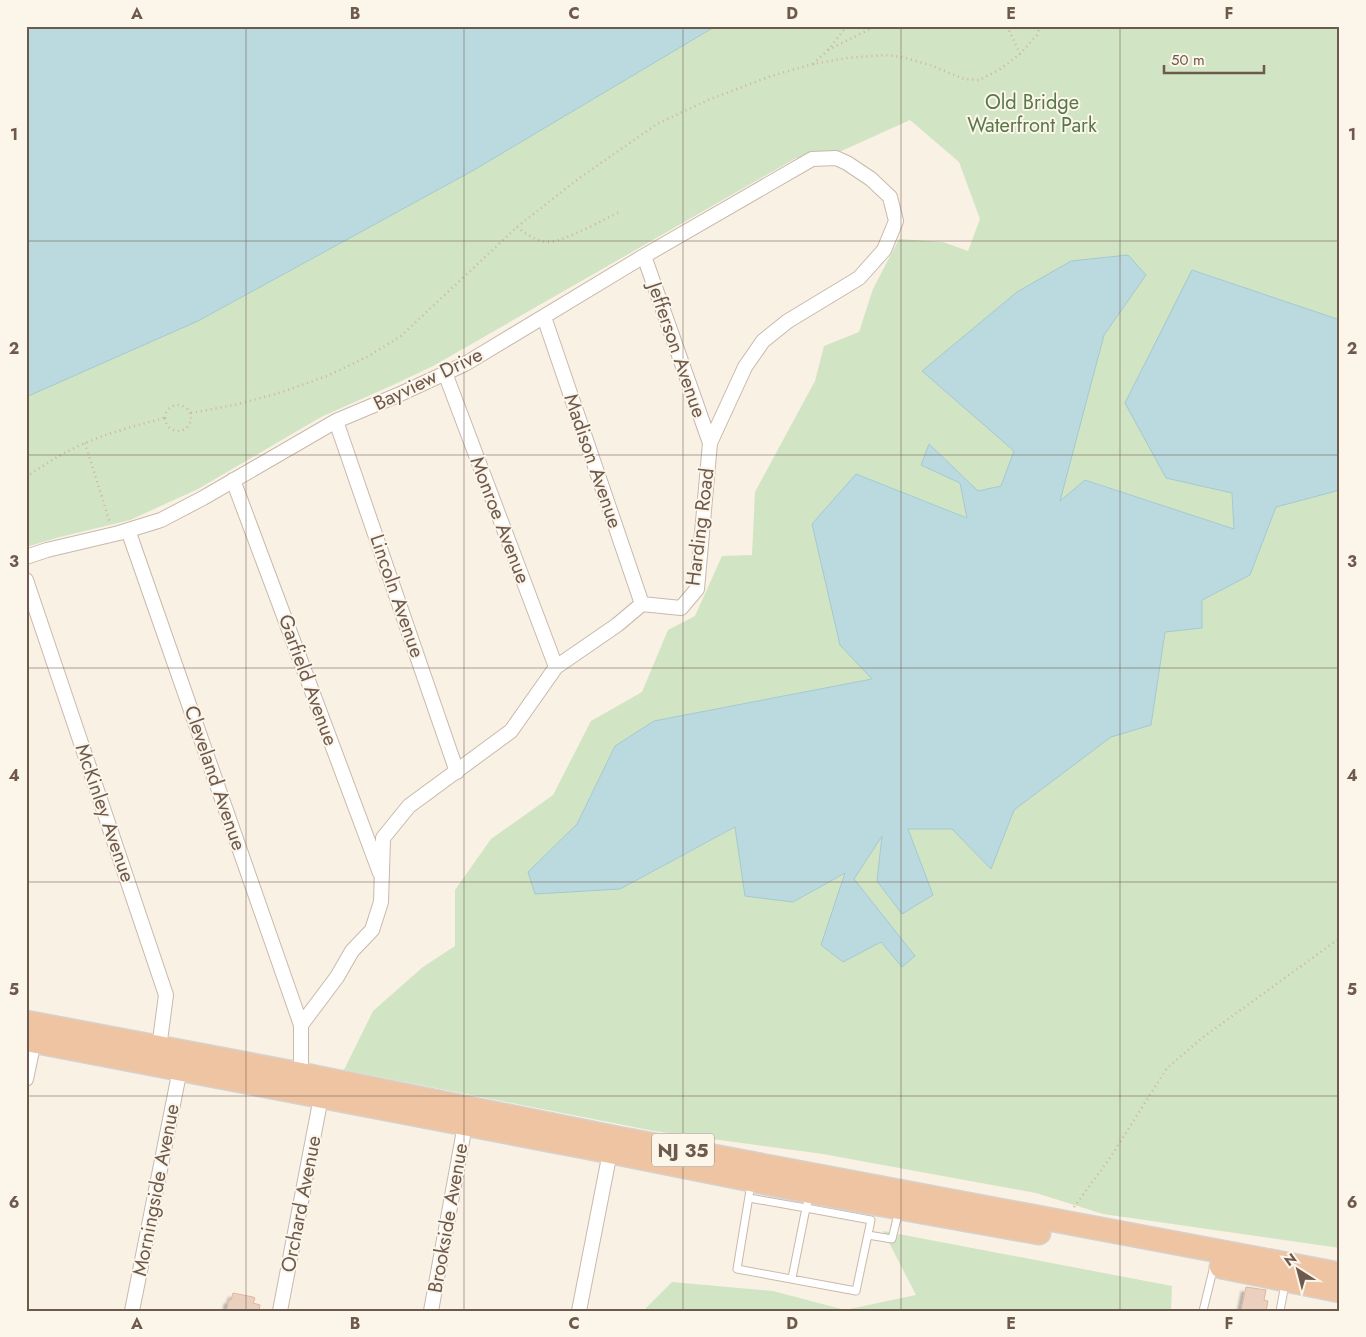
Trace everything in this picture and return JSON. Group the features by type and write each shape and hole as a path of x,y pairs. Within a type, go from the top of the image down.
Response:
{"highway":[{"name":"NJ 35","path":"29,1034 159,1048 301,1074 618,1138 1340,1274"},
{"name":"NJ 35","path":"29,1034 180,1069 610,1152 751,1190 873,1212 900,1208 1340,1291"}],"street":[{"name":"Harding Road","path":"642,604 681,608 697,589 710,443 745,367 763,341 788,321 859,278 884,250 896,221 890,197 871,179 836,158 812,159"},
{"name":"Bayview Drive","path":"26,557 161,520 336,421 464,364 644,256 812,159"},
{"name":"Jefferson Avenue","path":"644,256 710,443"},
{"name":"Madison Avenue","path":"544,317 642,604"},
{"name":"Monroe Avenue","path":"445,373 556,667"},
{"name":"Lincoln Avenue","path":"336,421 457,772"},
{"name":"Garfield Avenue","path":"233,480 382,879"},
{"name":"Cleveland Avenue","path":"128,530 301,1025"},
{"name":"McKinley Avenue","path":"26,580 166,995 159,1048"},
{"path":"301,1074 301,1025 337,977 352,951 372,930 381,902 383,838 409,806 511,731 556,667 617,625 642,604"},
{"path":"26,1079 29,1034"},
{"name":"Morningside Avenue","path":"132,1311 180,1069"},
{"name":"Orchard Avenue","path":"280,1311 321,1096"},
{"name":"Brookside Avenue","path":"430,1311 465,1125"},
{"path":"579,1311 610,1152"}],"lane":[{"path":"751,1190 737,1268 856,1291 873,1212"},
{"path":"792,1278 808,1200"},
{"path":"868,1234 892,1239 900,1208"},
{"path":"1203,1311 1214,1266"},
{"path":"1280,1311 1286,1281"}],"path":[{"path":"813,64 828,50 847,26"},
{"path":"828,50 876,26"},
{"path":"1007,26 1020,54"},
{"path":"191,413 234,406 276,394 327,376 367,357 401,336 517,227 578,179 657,124 708,100 770,76 813,64 856,57 884,55 902,57 964,78 979,80 999,70 1020,54 1037,35 1040,26"},
{"path":"517,227 532,237 548,242 564,238 622,211"},
{"path":"172,405 183,405 191,413 190,424 182,430 172,430 164,418 168,408 172,405"},
{"path":"26,477 53,459 84,443 164,418"},
{"path":"84,443 110,524"},
{"path":"1062,1222 1110,1158 1167,1068 1202,1038 1340,938"}],"green space":[{"name":"Old Bridge Waterfront Park","path":"716,26 1331,26 1340,29 1340,320 1192,270 1166,478 1232,493 1234,529 1086,480 1060,501 1104,335 1146,275 1014,451 1001,486 978,491 929,444 921,465 960,483 968,518 856,474 872,679 654,721 615,746 577,824 528,872 620,889 736,827 793,902 845,873 843,962 881,942 902,967 915,956 854,879 883,834 933,895 908,829 952,829 991,868 1013,810 1111,737 1151,725 1165,632 1202,628 1202,600 1250,575 1276,507 1340,490 1340,1248 1103,1214 1036,1193 823,1154 654,1131 344,1070 373,1011 423,967 455,946 455,890 491,839 553,795 591,721 642,692 668,630 695,616 722,556 752,555 755,492 815,381 824,346 859,332 873,289 899,239 943,242 968,251 980,219 959,162 910,120 837,153 796,158 433,366 321,417 198,489 130,520 26,547 26,397 198,321 474,170"},
{"path":"883,1231 1172,1286 1171,1311 645,1311 672,1282 773,1291 845,1310 916,1295"}],"water":[{"path":"26,26 716,26 474,170 198,321 26,397"},
{"path":"1128,255 1146,275 1104,335 1060,501 1085,480 1234,529 1232,493 1166,478 1125,403 1192,270 1340,320 1340,490 1276,507 1250,575 1202,600 1202,628 1165,632 1151,725 1111,737 1014,810 991,869 952,829 908,829 933,895 902,914 877,881 882,836 854,879 915,956 902,967 881,942 843,962 821,945 845,873 793,902 745,896 735,827 620,889 535,894 528,872 577,824 615,746 654,721 872,679 840,645 812,524 856,474 967,518 960,483 921,465 929,444 978,491 1001,486 1014,451 922,371 1017,292 1071,261"}],"building":[{"path":"1246,1287 1266,1290 1264,1300 1268,1301 1266,1311 1241,1311"},
{"path":"233,1293 255,1298 253,1303 260,1305 259,1311 230,1311 227,1309 229,1299 231,1300"}]}
